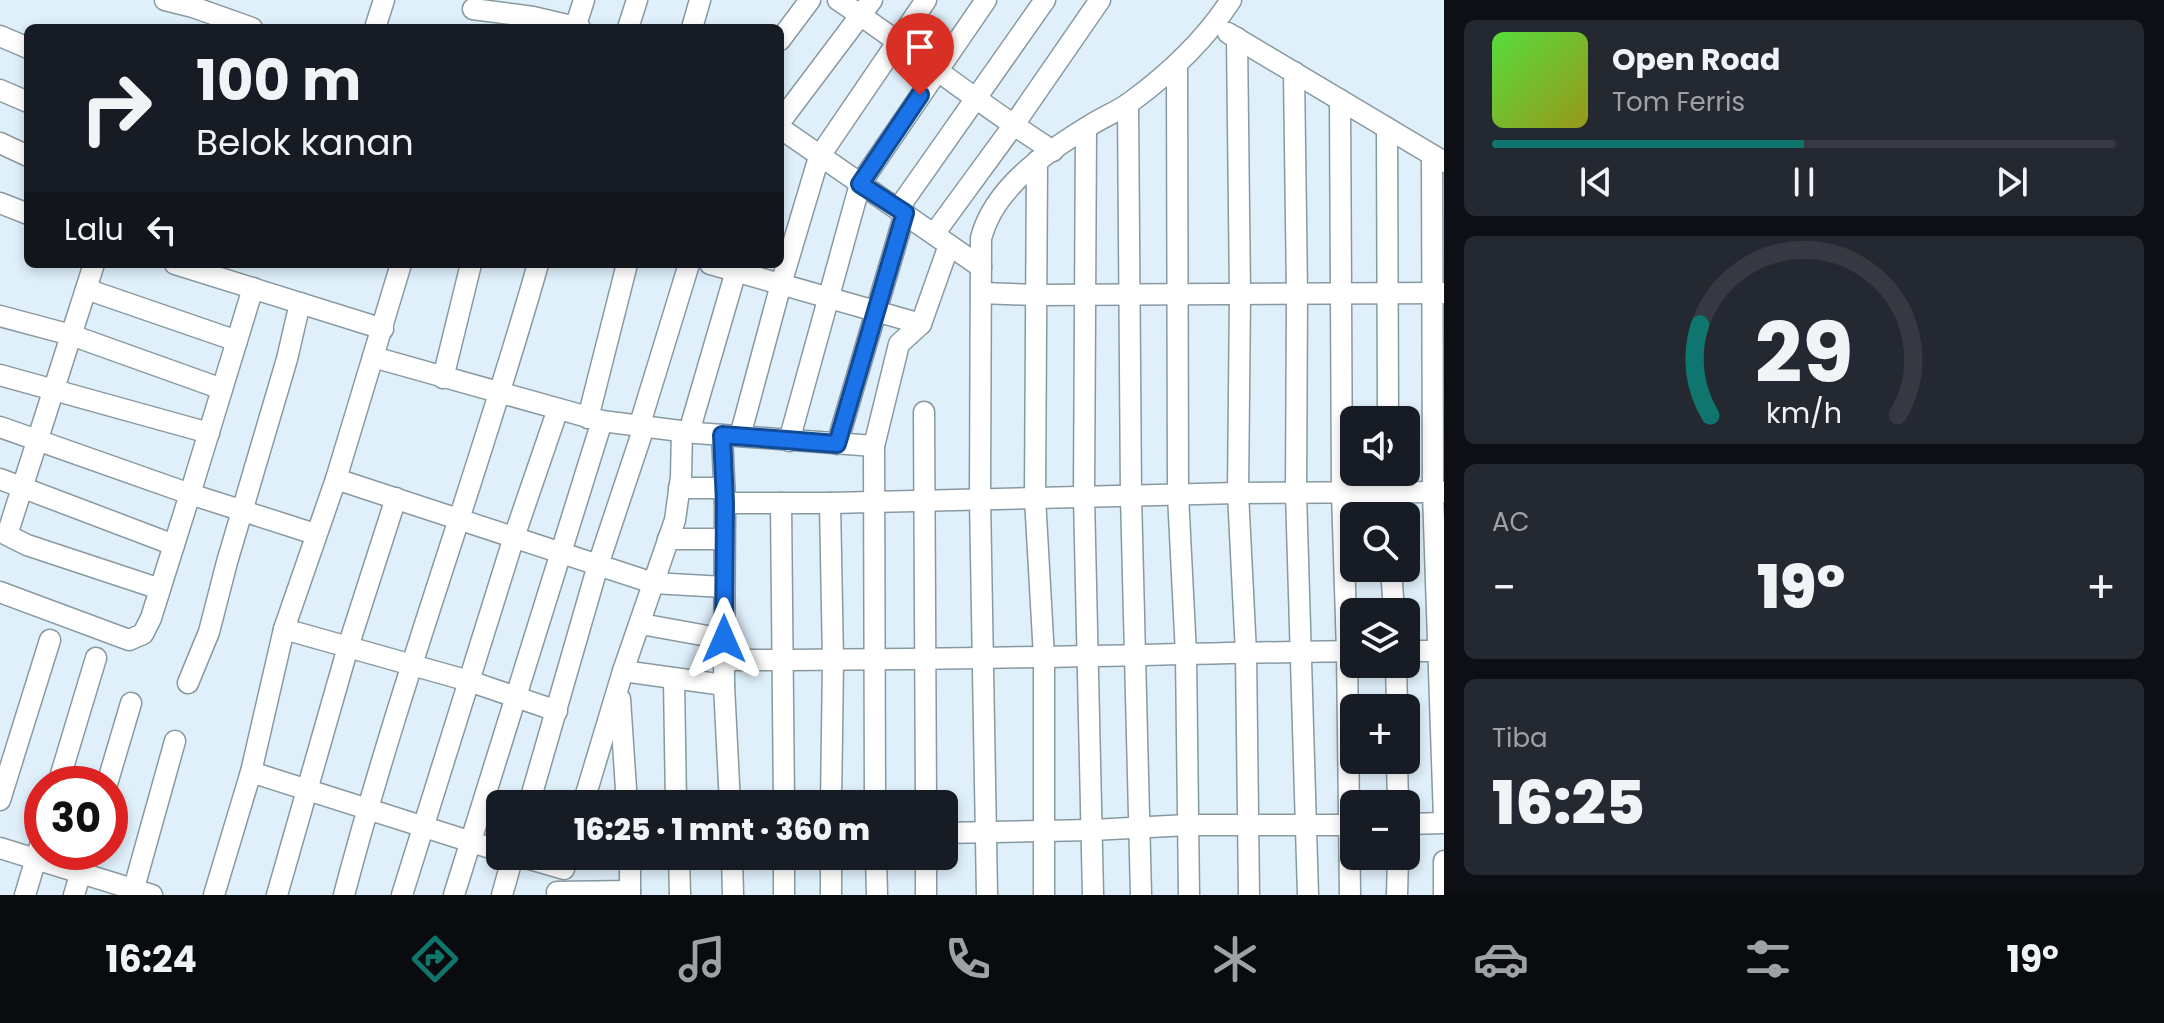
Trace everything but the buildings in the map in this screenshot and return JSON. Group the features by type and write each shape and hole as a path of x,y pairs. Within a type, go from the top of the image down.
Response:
{"street":[{"path":"165,0 212,21"},
{"path":"578,24 584,0"},
{"path":"629,24 637,0"},
{"path":"693,24 700,0"},
{"path":"784,35 810,0"},
{"path":"838,0 866,8 898,40 1013,126 1045,156"},
{"path":"729,790 724,685 724,495 731,435 819,157 926,0"},
{"path":"789,441 860,184 986,0"},
{"path":"837,444 901,211 1045,0"},
{"path":"875,790 874,446 899,344 921,324 942,240 1013,126 1100,0"},
{"path":"376,24 379,1"},
{"path":"987,895 980,499 981,238 987,216 1045,156 1128,104 1177,64 1214,25 1227,2"},
{"path":"784,117 866,8"},
{"path":"472,12 533,15 563,24"},
{"path":"1214,25 1438,159 1444,821 1420,823"},
{"path":"0,36 24,46"},
{"path":"1237,38 1240,294 1238,493 1246,653 1249,895"},
{"path":"1177,64 1178,495 1186,654 1189,895"},
{"path":"1294,72 1296,493 1308,895"},
{"path":"0,90 24,100"},
{"path":"1340,100 1342,493 1348,598"},
{"path":"1128,104 1131,496 1141,895"},
{"path":"1086,128 1084,497 1093,895"},
{"path":"1387,128 1388,406"},
{"path":"784,131 981,267"},
{"path":"0,143 24,154"},
{"path":"1044,895 1044,657 1035,498 1035,295 1045,156"},
{"path":"0,203 24,212"},
{"path":"0,556 3,534 23,487 93,268"},
{"path":"188,268 383,329"},
{"path":"214,895 251,772 284,629 336,479 400,268"},
{"path":"443,378 470,268"},
{"path":"344,895 366,810 458,518 502,392 537,268"},
{"path":"454,895 562,553 595,420 626,268"},
{"path":"533,790 688,268"},
{"path":"587,790 675,520 686,432 737,268"},
{"path":"740,268 781,284 921,324"},
{"path":"0,592 129,640 143,634 174,545 253,288"},
{"path":"86,289 237,341"},
{"path":"981,293 1439,293"},
{"path":"188,683 209,632 300,303"},
{"path":"0,316 71,335 222,389"},
{"path":"373,357 595,420 686,432 874,446"},
{"path":"0,375 209,433"},
{"path":"402,895 514,537 558,409"},
{"path":"924,412 926,790"},
{"path":"0,427 315,534"},
{"path":"0,479 174,545"},
{"path":"336,479 653,583 724,587"},
{"path":"679,488 781,503 830,503 1342,493 1371,486"},
{"path":"1408,486 1439,492"},
{"path":"277,895 348,647 396,498"},
{"path":"781,503 784,790"},
{"path":"830,503 831,790"},
{"path":"3,534 27,545 160,589"},
{"path":"668,539 724,539"},
{"path":"641,624 724,649 782,660 873,661 1087,654 1340,651"},
{"path":"284,629 469,681 557,711"},
{"path":"0,800 50,640"},
{"path":"1420,651 1441,651"},
{"path":"63,766 96,658"},
{"path":"1351,678 1352,790"},
{"path":"621,679 724,685"},
{"path":"621,679 626,790"},
{"path":"674,680 676,790"},
{"path":"112,766 131,703"},
{"path":"68,870 140,893 175,741"},
{"path":"251,772 486,847"},
{"path":"958,833 1188,825 1340,825"},
{"path":"0,848 24,855"},
{"path":"1444,861 1444,895"},
{"path":"25,895 33,870"},
{"path":"74,895 81,870"},
{"path":"502,895 511,870"},
{"path":"564,870 557,893 630,893 630,870"},
{"path":"679,870 680,895"},
{"path":"732,870 733,895"},
{"path":"784,870 784,895"},
{"path":"831,870 831,895"},
{"path":"876,870 877,895"},
{"path":"926,870 926,895"},
{"path":"1350,895 1351,870"},
{"path":"1397,895 1398,870"}],"route":[{"path":"724,639 722,435 837,444 905,213 860,184 920,95"}]}
